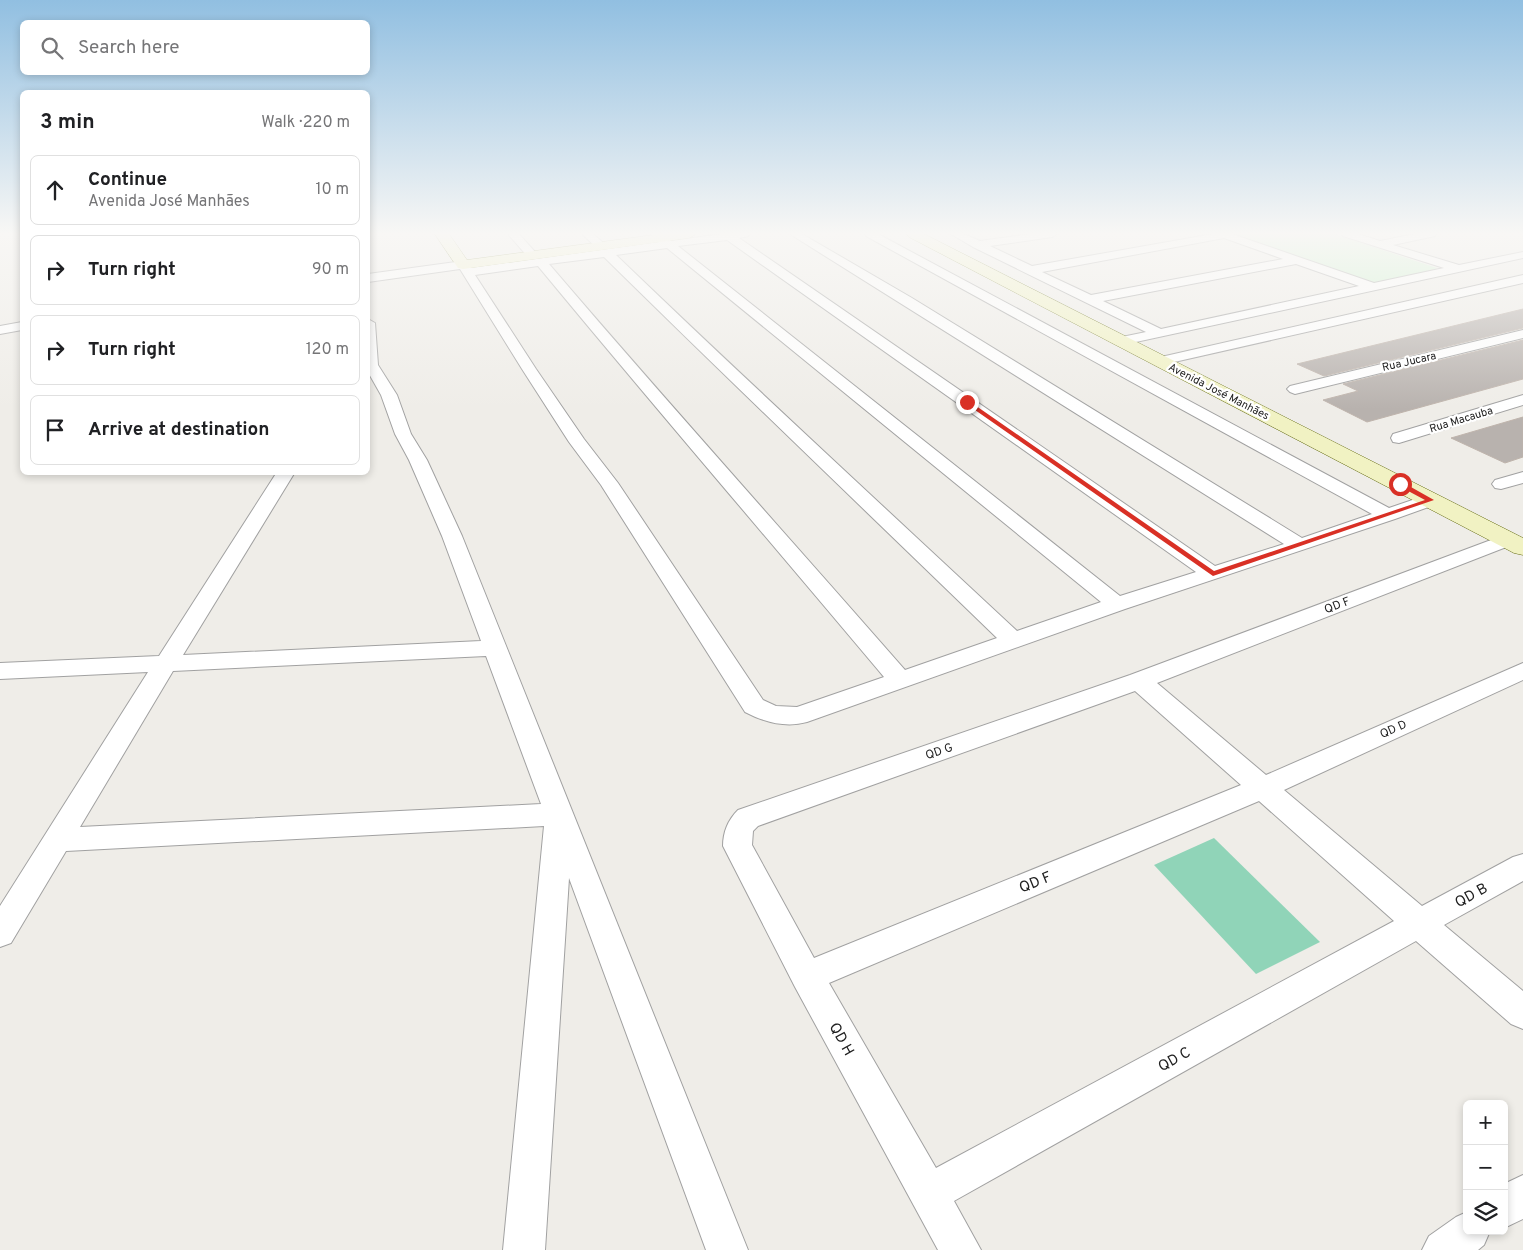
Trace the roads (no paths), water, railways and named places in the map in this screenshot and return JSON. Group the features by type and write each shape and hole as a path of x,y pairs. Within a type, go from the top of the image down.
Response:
{"street":[{"path":"481,292 535,377 608,483 754,706 776,715 798,716 1117,604 1213,574 1430,500"},
{"path":"564,292 658,402 712,460 899,679"},
{"path":"648,292 742,385 800,437 1014,641"},
{"path":"728,292 1117,604"},
{"path":"818,292 1213,574"},
{"path":"893,292 1300,545"},
{"path":"978,292 1388,515"},
{"name":"Avenida José Manhães","path":"1038,292 1122,341 1515,544"},
{"path":"1077,292 1159,333"},
{"path":"1091,299 1126,292"},
{"path":"1122,341 1348,292"},
{"path":"1161,361 1464,292"},
{"path":"0,330 20,327"},
{"name":"Rua Jucara","path":"1295,389 1523,334"},
{"path":"370,354 372,365 389,395 403,434 418,460 447,523 728,1250"},
{"name":"Rua Macauba","path":"1399,438 1523,400"},
{"path":"0,933 284,475"},
{"path":"1501,484 1523,477"},
{"name":"QD F","path":"1139,680 1515,544"},
{"path":"0,671 495,648"},
{"name":"QD D","path":"1262,788 1523,671"},
{"path":"1139,680 1523,1014"},
{"name":"QD G","path":"741,824 748,818 1139,680"},
{"name":"QD F","path":"807,976 1262,788"},
{"path":"57,840 559,814"},
{"path":"524,1250 559,814"},
{"name":"QD H","path":"741,824 737,834 738,846 807,976 960,1250"},
{"name":"QD B","path":"1420,924 1523,866"},
{"name":"QD C","path":"928,1194 1420,924"},
{"path":"1508,1205 1523,1195"},
{"path":"1443,1250 1464,1235"}]}
